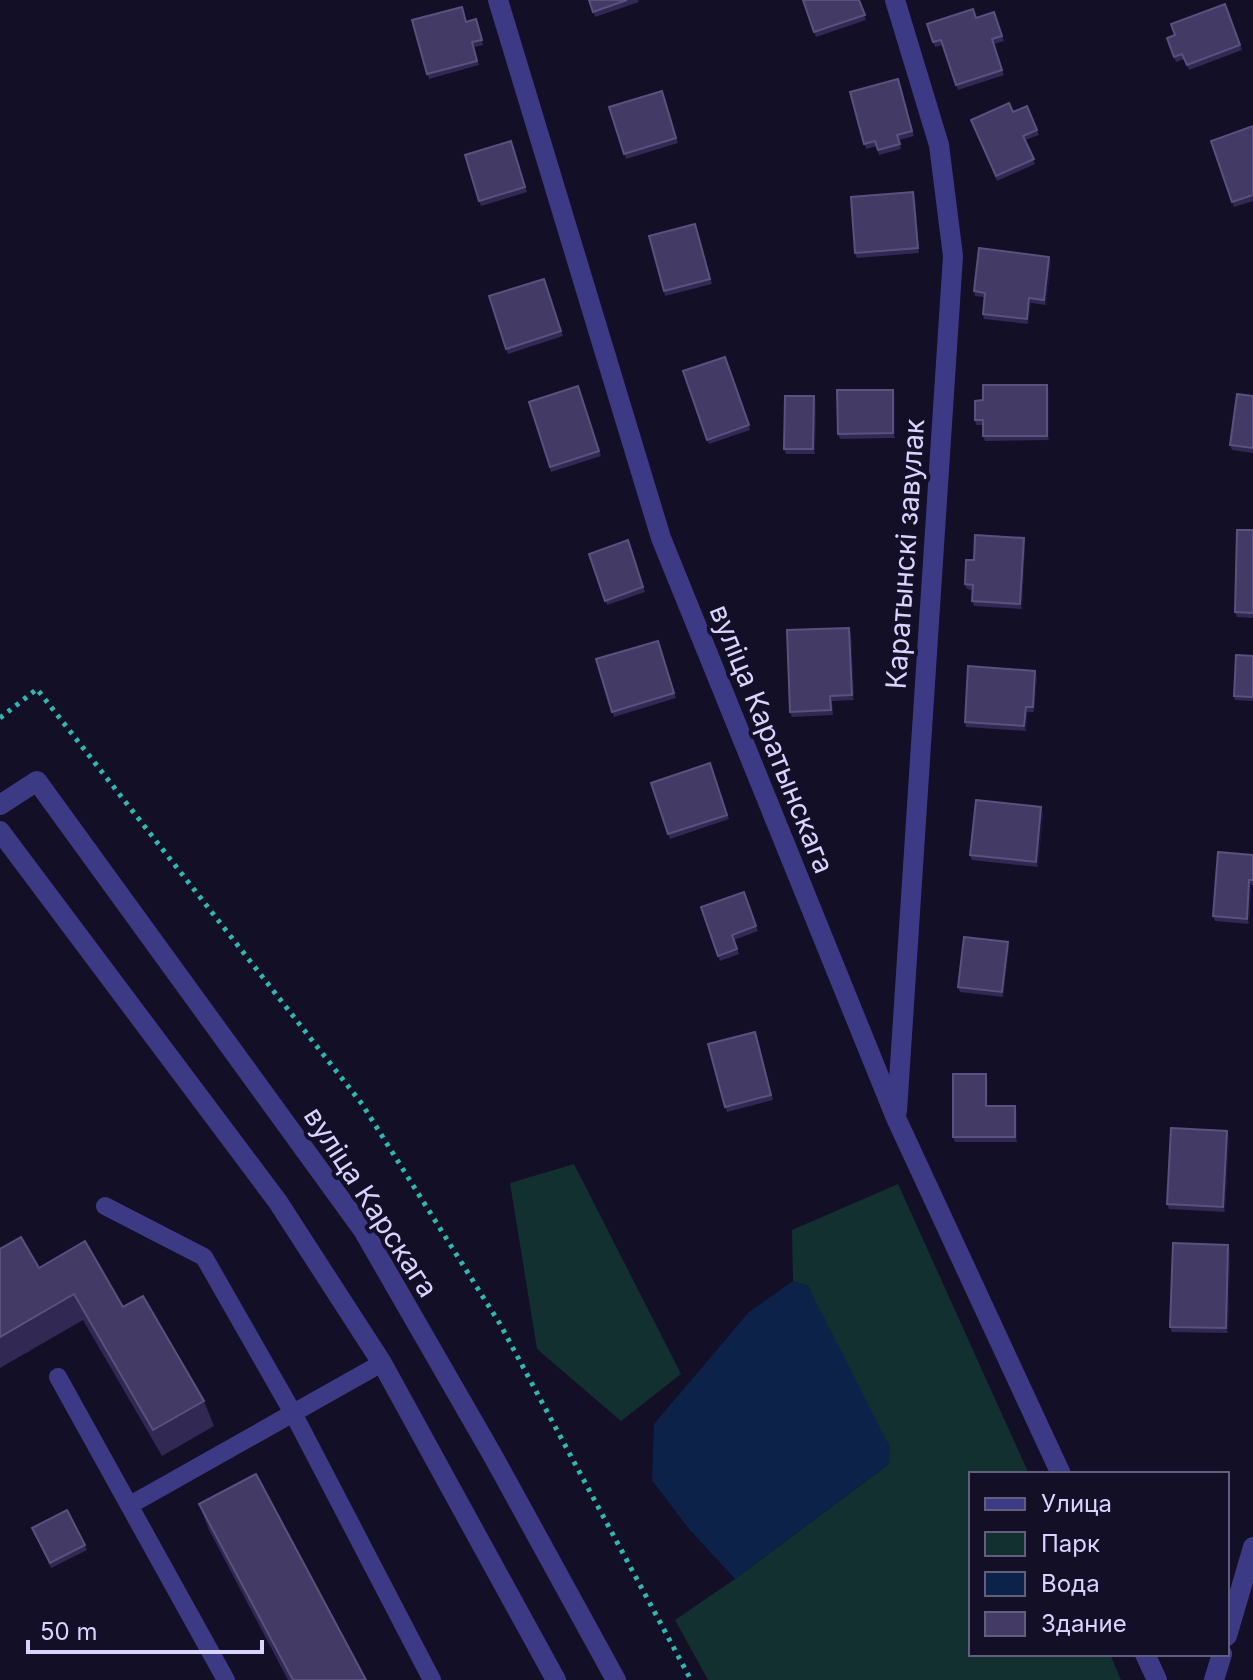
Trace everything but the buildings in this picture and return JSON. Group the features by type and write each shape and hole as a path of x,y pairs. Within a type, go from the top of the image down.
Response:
{"street":[{"name":"вуліца Каратынскага","path":"498,0 661,538 896,1118 1060,1472"},
{"name":"Каратынскі завулак","path":"895,0 939,145 953,256 896,1118"},
{"name":"вуліца Карскага","path":"0,805 37,781 363,1230 493,1456 616,1680"},
{"path":"0,831 278,1202 382,1363 556,1680"},
{"path":"1229,1629 1253,1547"},
{"path":"1146,1656 1157,1680"},
{"path":"1214,1680 1221,1656"}],"lane":[{"path":"105,1206 204,1257 293,1413 432,1680"},
{"path":"130,1505 382,1363"},
{"path":"58,1377 226,1680"}],"path":[{"path":"0,718 37,689 362,1104 500,1324 691,1680"}],"green space":[{"path":"574,1164 681,1374 621,1421 537,1349 510,1183"},
{"path":"898,1184 1028,1472 969,1472 969,1656 1111,1656 1121,1680 708,1680 675,1620 889,1464 808,1286 793,1281 792,1230"}],"water":[{"path":"793,1281 808,1286 890,1447 889,1464 735,1579 689,1529 652,1480 654,1424 749,1312"}]}
